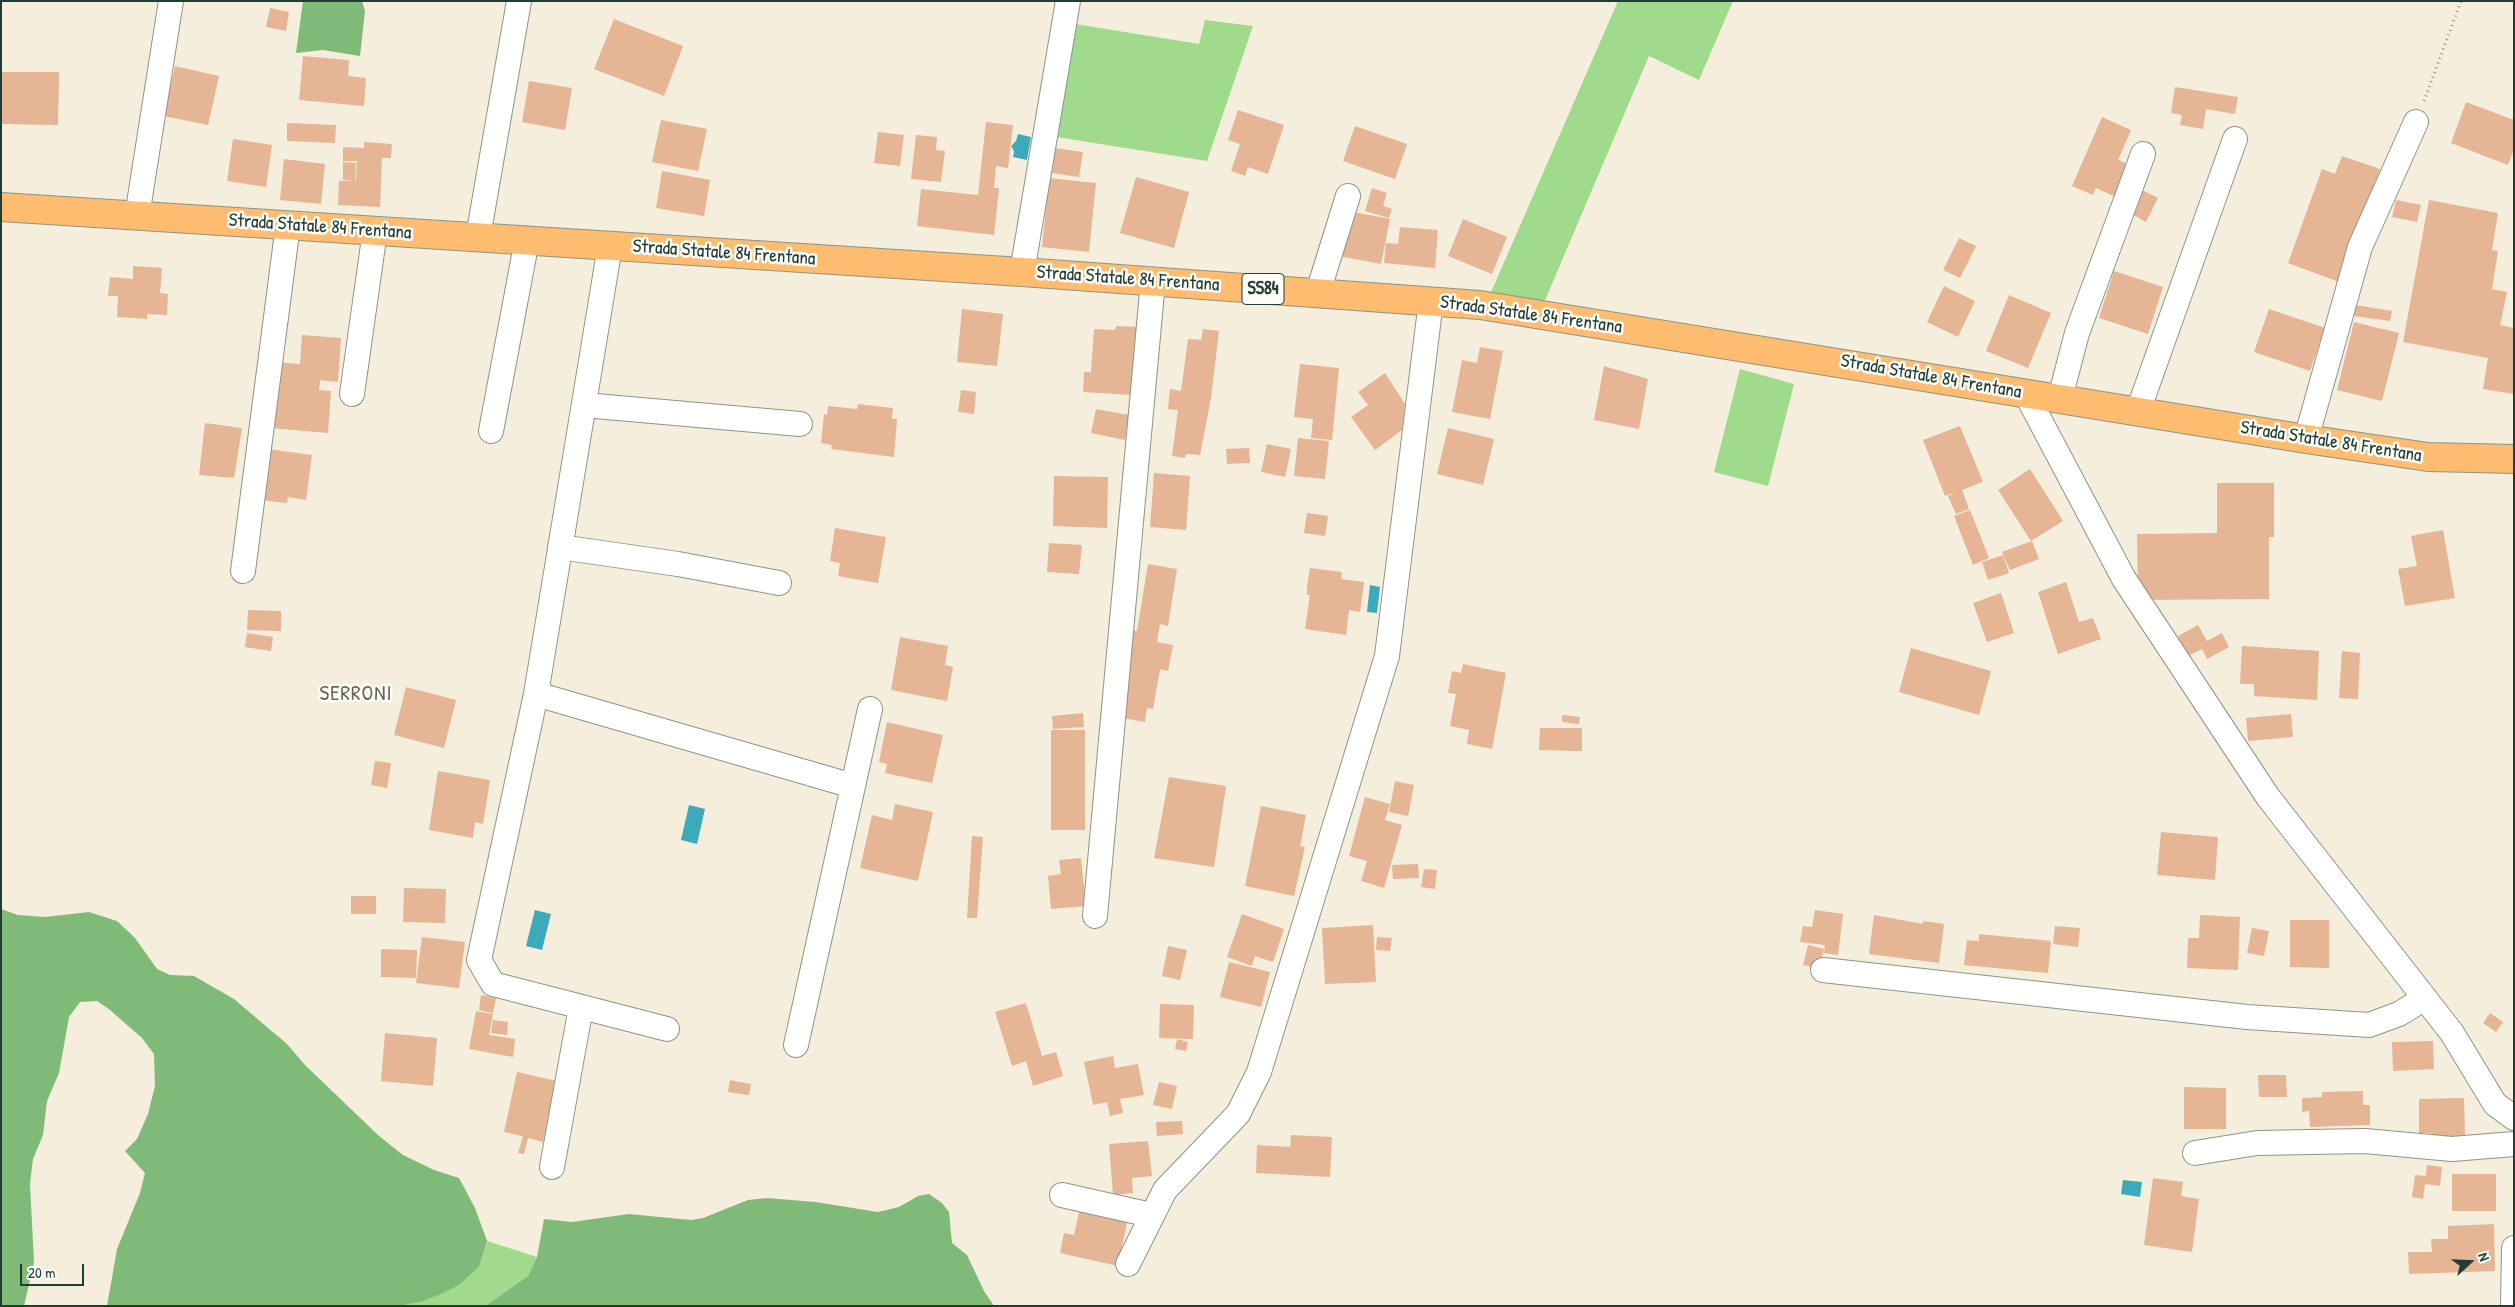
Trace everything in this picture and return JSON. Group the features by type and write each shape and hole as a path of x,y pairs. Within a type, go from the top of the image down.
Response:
{"main road":[{"name":"Strada Statale 84 Frentana","path":"1,207 1022,272 1431,301 1498,308 2306,439 2428,457 2514,459"}],"street":[{"path":"137,216 171,1"},
{"path":"478,237 519,1"},
{"path":"1022,272 1068,1"},
{"path":"2306,439 2360,247 2416,122"},
{"path":"2138,411 2235,139"},
{"path":"2060,398 2077,333 2143,154"},
{"path":"1318,292 1348,196"},
{"path":"243,571 288,225"},
{"path":"352,394 375,231"},
{"path":"491,431 527,240"},
{"path":"610,246 536,694 479,960 493,984 667,1029"},
{"path":"1095,916 1153,281"},
{"path":"1128,1264 1151,1215 1168,1187 1238,1114 1260,1072 1384,666 1431,301"},
{"path":"2026,394 2124,579 2268,797 2452,1033 2495,1104 2514,1118"},
{"path":"584,405 800,424"},
{"path":"560,547 678,564 779,583"},
{"path":"536,694 853,786"},
{"path":"796,1045 870,709"},
{"path":"1822,970 2247,1018 2369,1025 2399,1014 2425,998"},
{"path":"552,1167 581,1007"},
{"path":"2195,1153 2258,1143 2365,1141 2452,1148 2514,1144"},
{"path":"1062,1195 1151,1215"},
{"path":"2513,1306 2514,1248"}],"path":[{"path":"2416,122 2461,1"}],"green space":[{"path":"303,1 362,1 365,11 360,56 323,50 296,53"},
{"path":"1618,1 1733,1 1699,80 1649,56 1543,305 1489,297"},
{"path":"1205,20 1253,26 1207,161 1050,136 1069,23 1199,44"},
{"path":"1740,369 1794,384 1768,486 1714,472"},
{"path":"1,909 18,915 45,917 89,912 117,921 135,938 157,969 170,975 194,976 234,999 287,1044 305,1065 379,1136 403,1155 434,1170 459,1178 475,1208 487,1241 479,1267 459,1285 441,1294 421,1302 399,1306 107,1306 117,1249 140,1193 145,1173 125,1151 137,1139 148,1114 155,1086 154,1054 142,1038 110,1010 97,1001 80,1002 69,1017 59,1073 47,1101 43,1135 33,1159 30,1184 34,1262 24,1306 1,1306"},
{"path":"929,1194 942,1203 949,1212 952,1243 967,1255 984,1291 994,1306 485,1306 528,1276 537,1257 544,1219 572,1222 629,1214 691,1220 703,1218 748,1200 767,1198 815,1202 878,1212 899,1207 918,1196"},
{"path":"487,1241 537,1257 528,1276 485,1306 399,1306 421,1302 459,1285 479,1267"}],"water":[{"path":"1018,134 1031,137 1027,160 1013,157 1014,151 1011,146 1016,141"},
{"path":"1370,585 1380,587 1377,613 1367,612"},
{"path":"689,805 705,809 697,844 681,840"},
{"path":"535,910 551,914 542,950 526,946"},
{"path":"2123,1180 2142,1182 2140,1197 2121,1194"}],"building":[{"path":"270,8 289,12 286,31 266,27"},
{"path":"614,19 683,46 664,96 594,69"},
{"path":"303,56 349,60 348,76 366,78 364,106 299,100"},
{"path":"175,66 219,76 208,125 164,116"},
{"path":"1,72 59,72 58,125 1,124"},
{"path":"529,81 572,88 565,130 522,122"},
{"path":"2175,87 2238,97 2235,114 2206,109 2203,129 2180,125 2182,115 2171,113"},
{"path":"2466,102 2514,120 2514,149 2508,165 2451,143"},
{"path":"1238,110 1284,125 1268,174 1248,167 1245,176 1231,171 1240,144 1228,140"},
{"path":"2102,117 2131,130 2118,160 2132,166 2118,198 2096,188 2093,195 2072,186"},
{"path":"661,120 707,129 698,171 652,162"},
{"path":"986,122 1013,125 1008,168 996,166 994,188 999,188 994,235 917,226 921,189 978,195"},
{"path":"287,123 336,125 335,143 287,141"},
{"path":"1355,126 1407,144 1395,179 1343,161"},
{"path":"878,132 904,135 900,166 874,163"},
{"path":"916,135 937,137 936,150 945,151 941,182 911,179"},
{"path":"233,139 272,145 266,187 227,181"},
{"path":"364,142 392,144 391,158 382,158 380,207 338,205 339,181 356,181 357,161 343,161 343,147 364,148"},
{"path":"1055,148 1083,152 1079,177 1052,173"},
{"path":"2342,156 2380,169 2339,282 2288,263 2322,169 2335,174"},
{"path":"284,159 325,164 321,204 280,200"},
{"path":"343,162 356,163 355,181 343,180"},
{"path":"662,171 710,180 704,216 656,208"},
{"path":"1136,177 1189,192 1174,248 1120,233"},
{"path":"1049,178 1096,183 1089,252 1042,247"},
{"path":"1372,188 1387,193 1383,206 1392,209 1389,218 1365,211"},
{"path":"2142,190 2158,198 2146,222 2130,213"},
{"path":"2396,200 2421,205 2417,222 2392,217"},
{"path":"2429,200 2498,213 2492,250 2498,251 2492,289 2507,292 2500,325 2514,328 2514,394 2483,389 2488,358 2403,342"},
{"path":"1348,211 1390,219 1381,264 1339,256"},
{"path":"1463,219 1507,237 1492,274 1448,256"},
{"path":"1400,227 1438,230 1435,268 1384,263 1386,243 1398,244"},
{"path":"1959,238 1976,246 1960,278 1943,270"},
{"path":"133,266 162,268 160,293 168,294 167,315 147,314 147,319 117,317 118,296 108,296 110,277 133,279"},
{"path":"2114,271 2163,287 2148,334 2099,318"},
{"path":"1944,286 1975,301 1958,337 1927,322"},
{"path":"2009,295 2051,313 2028,368 1986,351"},
{"path":"2356,305 2392,311 2390,321 2354,316"},
{"path":"962,309 1003,314 997,366 957,362"},
{"path":"2269,309 2325,328 2310,371 2254,352"},
{"path":"2354,322 2399,333 2382,401 2337,390"},
{"path":"1116,326 1138,327 1131,395 1083,392 1084,372 1091,372 1094,329 1115,330"},
{"path":"1203,329 1219,331 1211,398 1200,455 1186,454 1185,458 1172,456 1178,410 1168,409 1170,389 1181,391 1188,339 1201,340"},
{"path":"302,335 341,338 338,382 320,380 319,390 331,391 328,433 271,428 276,362 300,364"},
{"path":"1480,347 1503,351 1490,419 1452,412 1462,360 1477,363"},
{"path":"1300,364 1339,368 1332,440 1311,438 1313,419 1294,417"},
{"path":"1604,366 1648,379 1639,429 1594,420"},
{"path":"1385,373 1405,404 1402,430 1375,450 1351,417 1368,405 1358,392"},
{"path":"961,390 976,392 974,414 958,412"},
{"path":"858,404 893,408 892,419 897,419 894,457 831,449 832,445 821,443 824,414 827,415 828,406 857,409"},
{"path":"1096,409 1129,415 1125,440 1091,433"},
{"path":"205,423 242,428 234,478 199,475"},
{"path":"1960,426 1983,482 1962,490 1969,509 1956,514 1948,496 1956,492 1945,496 1923,440"},
{"path":"1448,428 1494,439 1483,485 1437,474"},
{"path":"1298,438 1329,441 1325,479 1294,476"},
{"path":"1267,444 1291,449 1285,477 1261,472"},
{"path":"1249,448 1250,463 1227,464 1226,449"},
{"path":"268,449 312,455 306,500 288,497 287,503 261,500"},
{"path":"2030,469 2063,521 2031,541 1998,490"},
{"path":"1154,473 1190,476 1186,530 1150,527"},
{"path":"1054,476 1108,477 1107,528 1053,526"},
{"path":"2217,483 2274,483 2274,537 2269,537 2269,599 2138,600 2137,534 2217,533"},
{"path":"1970,510 1989,558 1973,565 1954,516"},
{"path":"1307,513 1328,516 1325,536 1304,533"},
{"path":"835,528 886,537 878,583 838,576 840,563 830,561"},
{"path":"2443,530 2455,598 2405,606 2398,569 2417,566 2411,536"},
{"path":"2032,541 2039,559 2010,570 2002,552"},
{"path":"1049,543 1082,545 1079,574 1047,572"},
{"path":"2003,555 2009,573 1988,580 1982,562"},
{"path":"1148,564 1177,569 1168,626 1160,624 1157,642 1173,645 1168,671 1160,669 1153,709 1147,708 1145,722 1117,717 1132,630 1137,631"},
{"path":"1310,568 1342,572 1341,579 1364,582 1360,612 1349,610 1346,635 1305,629 1310,595 1307,595 1307,587"},
{"path":"2066,582 2079,622 2093,618 2101,639 2058,654 2038,592"},
{"path":"2001,593 2014,633 1987,642 1973,603"},
{"path":"248,610 281,611 281,631 247,630"},
{"path":"2198,625 2207,641 2222,633 2229,647 2207,659 2202,649 2188,656 2178,636"},
{"path":"247,633 273,637 271,651 245,647"},
{"path":"900,637 948,646 945,665 953,667 947,701 891,690"},
{"path":"2242,646 2319,651 2317,700 2254,696 2254,684 2240,684"},
{"path":"1911,648 1991,671 1979,715 1899,692"},
{"path":"2342,651 2360,653 2358,699 2339,698"},
{"path":"1463,664 1506,673 1492,749 1467,744 1469,730 1450,726 1456,694 1448,693 1452,671 1461,673"},
{"path":"406,687 456,700 444,748 394,735"},
{"path":"1083,713 1084,727 1053,729 1052,716"},
{"path":"2291,714 2293,737 2248,741 2246,718"},
{"path":"1562,715 1580,717 1579,724 1562,722"},
{"path":"887,722 943,735 932,783 885,773 887,764 879,762"},
{"path":"1540,728 1582,728 1582,751 1539,750"},
{"path":"1051,730 1085,730 1085,830 1051,830"},
{"path":"375,761 391,763 387,788 371,785"},
{"path":"438,771 490,780 483,824 475,822 473,838 429,830"},
{"path":"1169,777 1226,786 1214,867 1154,858"},
{"path":"1395,781 1414,785 1408,816 1389,812"},
{"path":"1365,797 1390,804 1385,820 1402,825 1384,888 1361,881 1367,861 1349,856"},
{"path":"895,804 933,812 918,881 860,868 872,815 892,820"},
{"path":"1261,806 1306,815 1300,846 1305,847 1294,896 1245,886"},
{"path":"2161,832 2218,837 2215,880 2157,875"},
{"path":"972,836 983,837 977,918 967,918"},
{"path":"1081,858 1086,906 1051,909 1048,876 1061,874 1059,860"},
{"path":"1418,864 1419,878 1393,879 1392,865"},
{"path":"1424,869 1437,870 1435,889 1421,887"},
{"path":"404,888 446,889 445,923 403,922"},
{"path":"351,896 376,896 376,914 351,914"},
{"path":"1815,910 1843,914 1838,955 1824,953 1825,945 1800,942 1803,926 1812,927"},
{"path":"1242,914 1284,929 1273,962 1255,956 1252,966 1227,957"},
{"path":"1874,915 1923,924 1923,921 1944,924 1939,963 1869,954"},
{"path":"2200,915 2240,917 2238,970 2187,968 2188,938 2199,938"},
{"path":"2290,920 2329,920 2329,968 2290,967"},
{"path":"1373,925 1376,982 1325,984 1322,928"},
{"path":"2055,926 2080,928 2078,947 2053,944"},
{"path":"2252,928 2269,931 2264,956 2247,953"},
{"path":"1979,934 2051,941 2048,973 1964,965 1967,940 1979,941"},
{"path":"422,937 465,942 459,988 416,983"},
{"path":"1377,937 1392,938 1390,951 1376,950"},
{"path":"1808,945 1824,949 1819,969 1803,965"},
{"path":"1168,946 1187,950 1180,980 1162,976"},
{"path":"381,949 417,950 416,978 381,977"},
{"path":"1229,962 1270,972 1261,1007 1220,997"},
{"path":"481,995 496,998 493,1013 479,1010"},
{"path":"1026,1003 1042,1056 1056,1052 1063,1076 1033,1086 1026,1061 1012,1066 995,1012"},
{"path":"1160,1004 1194,1005 1193,1039 1159,1038"},
{"path":"476,1011 493,1014 489,1035 515,1039 513,1057 469,1049"},
{"path":"2490,1013 2503,1022 2496,1032 2483,1023"},
{"path":"493,1020 508,1022 507,1035 491,1033"},
{"path":"385,1033 437,1038 433,1086 381,1081"},
{"path":"1177,1039 1188,1042 1186,1051 1175,1049"},
{"path":"2433,1041 2434,1069 2393,1071 2392,1042"},
{"path":"1113,1056 1115,1068 1138,1064 1144,1095 1120,1099 1123,1113 1110,1116 1107,1102 1093,1105 1084,1062"},
{"path":"517,1072 557,1081 543,1142 528,1138 524,1154 518,1153 523,1136 504,1132"},
{"path":"2258,1075 2286,1075 2287,1097 2259,1097"},
{"path":"730,1080 751,1084 749,1095 728,1092"},
{"path":"1159,1082 1177,1086 1172,1109 1153,1105"},
{"path":"2184,1087 2226,1088 2226,1129 2184,1129"},
{"path":"2363,1091 2363,1105 2370,1105 2370,1125 2310,1127 2309,1111 2302,1112 2302,1098 2322,1097 2322,1092"},
{"path":"2464,1098 2465,1137 2431,1137 2431,1133 2419,1133 2419,1099"},
{"path":"1182,1121 1183,1134 1157,1136 1156,1122"},
{"path":"1291,1135 1332,1137 1330,1177 1256,1173 1257,1145 1290,1147"},
{"path":"1148,1141 1152,1176 1132,1178 1133,1193 1113,1195 1109,1144"},
{"path":"2427,1165 2442,1167 2440,1186 2425,1184 2423,1199 2412,1197 2415,1175 2426,1176"},
{"path":"2452,1174 2496,1174 2496,1211 2452,1211"},
{"path":"2153,1178 2183,1182 2181,1196 2199,1199 2192,1252 2144,1245"},
{"path":"1080,1208 1128,1218 1118,1266 1060,1253 1064,1233 1074,1235"},
{"path":"2494,1224 2495,1271 2409,1274 2408,1252 2432,1252 2431,1239 2448,1239 2448,1226"}],"district":[{"name":"SERRONI","path":"356,694"}]}
